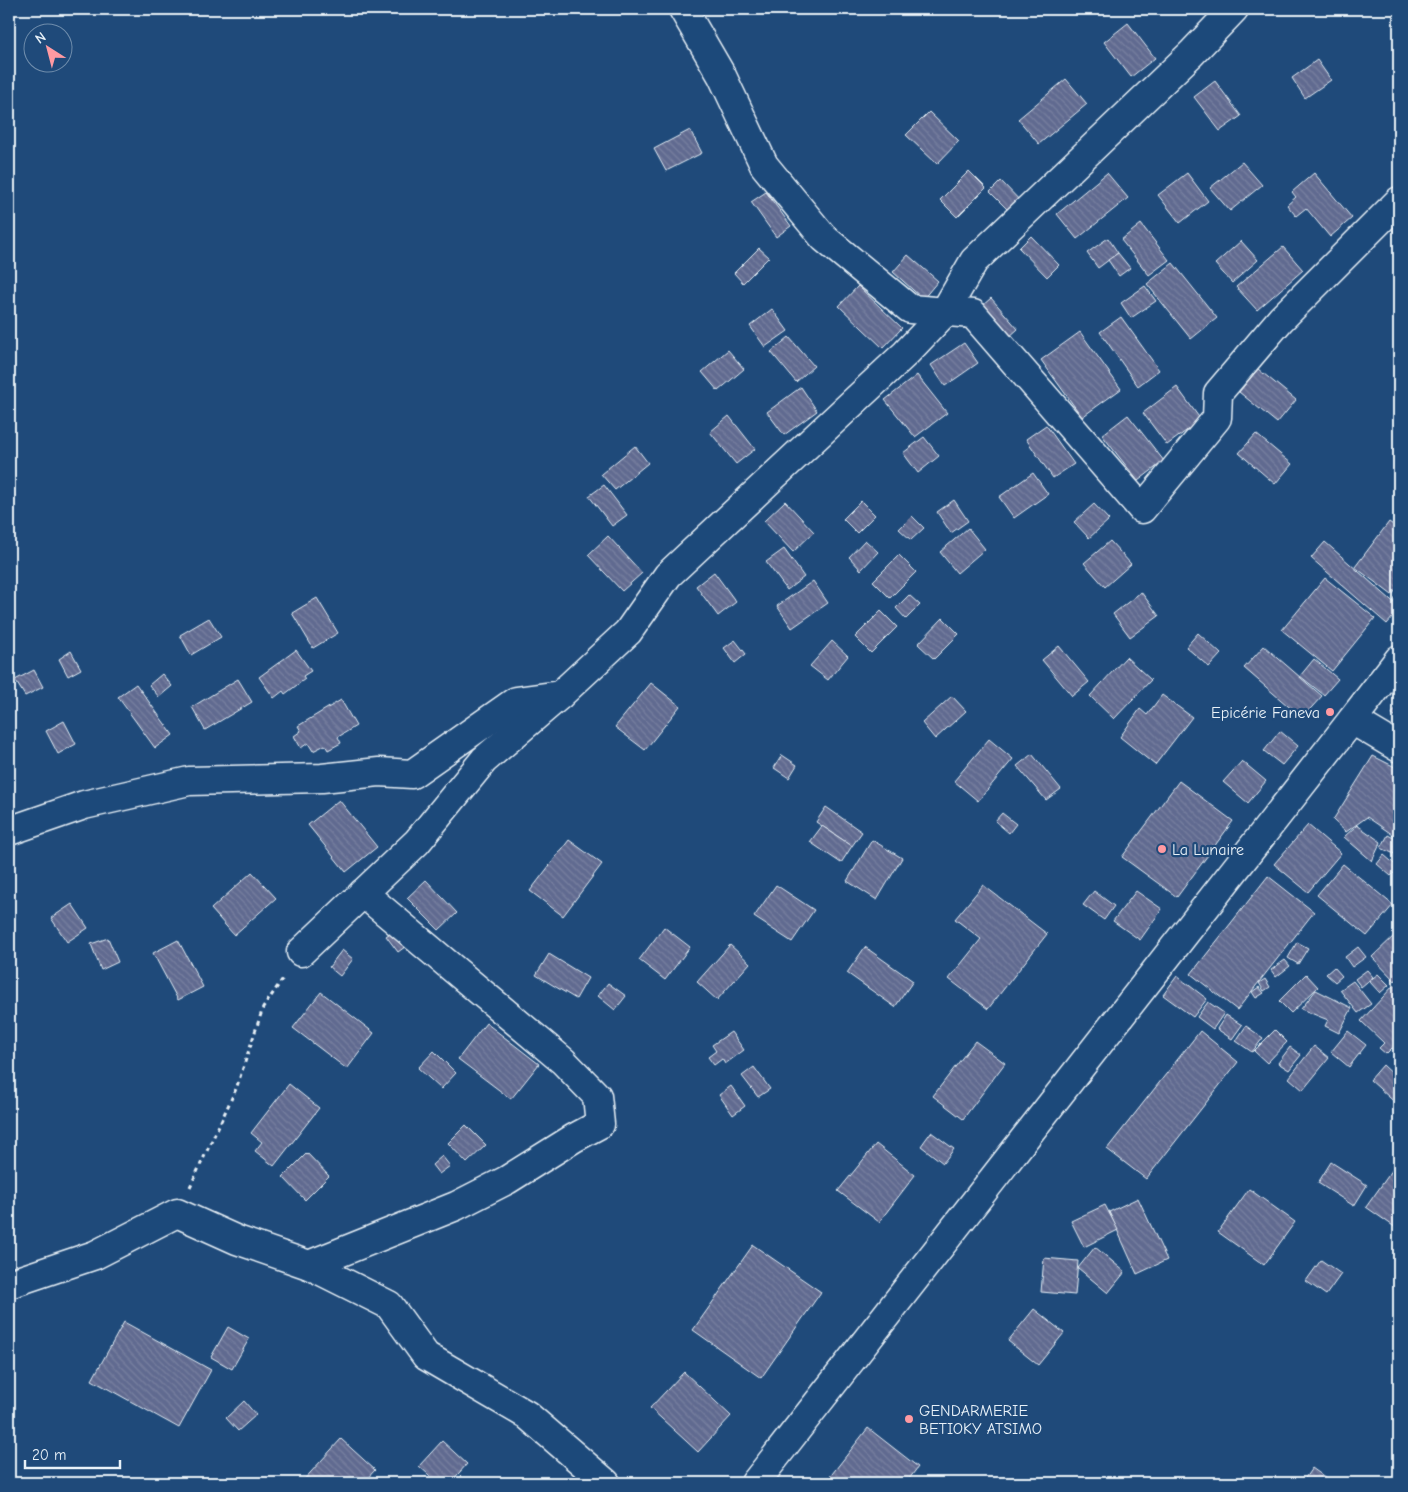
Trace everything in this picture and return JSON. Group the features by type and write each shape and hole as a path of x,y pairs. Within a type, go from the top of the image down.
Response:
{"street":[{"path":"683,9 722,76 764,165 824,238 910,309 973,314 1142,509 1216,418 1218,393 1281,319 1399,201"},
{"path":"302,952 417,842 484,760 560,695 628,632 668,575 906,353 944,313 974,261 1191,54 1234,9"},
{"path":"755,1483 1399,659"},
{"path":"9,831 84,805 188,781 322,778 379,772 412,774 516,701 560,695"},
{"path":"1352,720 1399,748"},
{"path":"310,1265 456,1206 507,1180 600,1124 597,1096 563,1061 363,893"},
{"path":"9,1284 95,1255 177,1213 237,1240 310,1265 389,1305 426,1356 528,1415 606,1483"}],"path":[{"path":"177,1213 236,1089 263,1008 302,952"}],"building":[{"path":"1128,23 1155,58 1131,77 1104,42"},
{"path":"1317,60 1331,80 1305,98 1292,78"},
{"path":"1066,79 1087,104 1039,144 1018,119"},
{"path":"1215,81 1241,116 1220,131 1194,97"},
{"path":"929,112 959,141 937,164 906,135"},
{"path":"690,130 702,153 666,171 654,149"},
{"path":"1242,162 1262,185 1230,211 1210,188"},
{"path":"969,171 986,188 957,217 940,200"},
{"path":"1107,173 1128,198 1077,239 1057,214"},
{"path":"1187,173 1208,201 1180,223 1158,195"},
{"path":"1314,173 1352,218 1330,237 1306,208 1296,216 1287,205 1296,197 1292,192"},
{"path":"1001,181 1025,206 1015,217 990,192"},
{"path":"766,192 791,226 776,237 751,202"},
{"path":"1399,216 1399,236 1390,228"},
{"path":"1141,224 1169,260 1149,275 1121,240"},
{"path":"1031,236 1059,265 1047,277 1019,248"},
{"path":"1108,238 1118,253 1098,268 1087,253"},
{"path":"1241,241 1258,260 1232,283 1215,264"},
{"path":"1283,247 1303,270 1257,310 1236,287"},
{"path":"759,248 769,257 743,283 734,273"},
{"path":"1118,253 1130,268 1119,276 1108,260"},
{"path":"908,255 938,281 923,299 893,272"},
{"path":"1173,263 1217,318 1191,339 1147,284"},
{"path":"858,286 902,328 883,348 839,306"},
{"path":"1145,286 1156,301 1131,318 1121,303"},
{"path":"991,298 1018,329 1009,337 982,306"},
{"path":"772,309 788,331 765,347 750,326"},
{"path":"1121,317 1159,370 1138,386 1100,332"},
{"path":"1080,332 1121,389 1082,417 1041,360"},
{"path":"789,337 814,366 796,382 771,352"},
{"path":"964,343 978,363 945,386 931,365"},
{"path":"728,350 744,369 718,391 702,372"},
{"path":"1258,369 1296,400 1277,423 1239,392"},
{"path":"917,375 947,413 915,437 885,400"},
{"path":"801,387 817,411 784,435 767,412"},
{"path":"1177,387 1201,420 1167,445 1143,413"},
{"path":"1128,415 1164,461 1138,481 1102,435"},
{"path":"729,416 755,449 736,464 710,432"},
{"path":"1046,425 1074,464 1053,478 1026,439"},
{"path":"1256,434 1292,464 1275,484 1239,453"},
{"path":"924,437 939,456 918,473 903,453"},
{"path":"635,446 648,463 615,490 601,474"},
{"path":"1033,473 1048,494 1014,518 999,497"},
{"path":"604,485 627,515 612,526 589,496"},
{"path":"954,500 968,521 951,533 937,512"},
{"path":"785,501 814,532 793,552 764,521"},
{"path":"861,501 875,515 857,533 843,519"},
{"path":"1094,504 1109,520 1089,538 1074,522"},
{"path":"912,516 924,528 911,540 899,529"},
{"path":"1389,522 1399,529 1399,586 1392,595 1355,567"},
{"path":"968,528 985,549 957,573 940,552"},
{"path":"608,536 642,573 622,591 588,555"},
{"path":"865,540 878,552 861,570 849,557"},
{"path":"1110,541 1131,564 1105,587 1084,563"},
{"path":"1325,542 1399,607 1399,610 1387,624 1311,558"},
{"path":"784,549 804,577 787,590 766,562"},
{"path":"899,555 916,572 890,598 873,581"},
{"path":"714,572 736,602 718,616 696,586"},
{"path":"1325,578 1375,618 1332,671 1282,630"},
{"path":"813,581 828,603 792,628 777,606"},
{"path":"1141,592 1159,616 1130,637 1113,614"},
{"path":"1399,592 1399,603 1394,599"},
{"path":"909,595 920,605 906,619 896,608"},
{"path":"317,598 338,633 313,648 292,613"},
{"path":"881,611 897,627 871,653 855,637"},
{"path":"209,618 221,637 191,655 180,635"},
{"path":"943,618 959,634 934,659 918,644"},
{"path":"1198,633 1221,654 1209,667 1186,647"},
{"path":"735,640 746,654 735,663 724,648"},
{"path":"832,641 848,656 828,680 810,666"},
{"path":"1059,646 1089,682 1072,696 1042,660"},
{"path":"1264,646 1322,696 1302,718 1244,668"},
{"path":"296,650 311,671 303,676 305,679 285,694 283,691 274,698 259,677"},
{"path":"71,651 81,669 68,676 59,659"},
{"path":"1126,657 1151,680 1114,719 1090,696"},
{"path":"1314,659 1338,679 1324,695 1300,676"},
{"path":"34,670 43,687 25,696 15,680"},
{"path":"162,674 172,686 159,697 149,685"},
{"path":"238,679 252,702 205,730 192,707"},
{"path":"651,683 680,706 645,750 615,727"},
{"path":"136,684 173,735 155,748 118,697"},
{"path":"1162,695 1192,717 1155,765 1120,737 1140,709 1147,715"},
{"path":"952,696 966,711 935,739 922,723"},
{"path":"341,700 356,726 338,737 341,743 328,750 325,745 313,751 308,743 301,748 294,736 301,731 298,726"},
{"path":"1399,704 1399,719 1392,714"},
{"path":"64,721 76,744 58,754 46,731"},
{"path":"1280,731 1298,746 1282,765 1264,751"},
{"path":"989,739 1013,759 978,801 954,781"},
{"path":"1032,754 1061,789 1046,800 1017,766"},
{"path":"782,755 797,765 789,778 774,768"},
{"path":"1373,756 1399,769 1399,839 1367,817 1346,832 1333,820"},
{"path":"1242,761 1266,781 1248,803 1223,782"},
{"path":"1179,781 1233,821 1177,897 1122,857"},
{"path":"339,800 377,847 346,872 308,825"},
{"path":"826,807 862,832 852,846 816,822"},
{"path":"1002,813 1016,824 1009,833 995,821"},
{"path":"1308,825 1341,853 1308,892 1274,864"},
{"path":"1357,825 1381,842 1372,861 1344,837"},
{"path":"822,826 852,846 841,863 810,842"},
{"path":"1388,835 1399,841 1399,856 1381,848"},
{"path":"569,840 602,864 563,916 530,891"},
{"path":"872,840 902,858 877,900 847,881"},
{"path":"1384,855 1399,868 1391,876 1377,864"},
{"path":"1343,864 1393,905 1367,936 1317,895"},
{"path":"252,872 276,898 234,935 211,909"},
{"path":"1268,876 1314,912 1237,1010 1191,974"},
{"path":"426,880 457,913 439,930 407,898"},
{"path":"776,885 814,910 792,942 754,917"},
{"path":"983,885 1047,934 988,1009 949,979 981,939 955,919"},
{"path":"1094,891 1114,906 1104,920 1083,905"},
{"path":"1136,891 1162,909 1140,940 1113,921"},
{"path":"72,904 88,928 67,942 51,918"},
{"path":"664,927 690,947 665,980 639,960"},
{"path":"397,928 409,944 398,952 386,936"},
{"path":"1396,934 1399,937 1399,976 1395,981 1372,957"},
{"path":"108,938 118,962 101,970 91,944"},
{"path":"178,940 203,987 178,1000 153,953"},
{"path":"1297,942 1308,948 1298,964 1288,958"},
{"path":"730,945 750,963 717,1000 697,982"},
{"path":"865,947 913,981 895,1007 847,973"},
{"path":"1358,947 1366,957 1352,967 1345,957"},
{"path":"342,950 353,959 340,976 329,967"},
{"path":"549,954 588,978 576,999 536,975"},
{"path":"1285,960 1290,966 1276,977 1271,970"},
{"path":"1334,967 1342,976 1335,982 1326,974"},
{"path":"1367,970 1373,977 1361,987 1355,979"},
{"path":"1306,974 1318,987 1291,1013 1279,1001"},
{"path":"1378,974 1389,985 1380,993 1369,981"},
{"path":"1177,976 1207,999 1193,1017 1163,995"},
{"path":"1265,979 1270,987 1264,991 1259,983"},
{"path":"1353,981 1371,1004 1358,1013 1340,990"},
{"path":"608,983 626,996 615,1010 598,996"},
{"path":"1394,985 1399,990 1399,1050 1397,1052 1392,1048 1386,1054 1379,1048 1384,1043 1361,1021"},
{"path":"1259,987 1264,993 1256,998 1252,992"},
{"path":"1316,990 1352,1008 1339,1033 1325,1026 1328,1020 1301,1009"},
{"path":"321,992 374,1033 347,1069 293,1028"},
{"path":"1208,1002 1224,1013 1213,1029 1197,1017"},
{"path":"1226,1015 1242,1025 1232,1039 1217,1029"},
{"path":"486,1023 539,1064 511,1099 458,1059"},
{"path":"1246,1026 1263,1038 1252,1052 1236,1041"},
{"path":"1275,1030 1287,1042 1267,1063 1254,1051"},
{"path":"1200,1031 1238,1062 1146,1179 1107,1149"},
{"path":"1348,1031 1366,1045 1349,1067 1331,1052"},
{"path":"731,1032 744,1050 725,1064 722,1059 714,1065 708,1057 716,1051 712,1045"},
{"path":"975,1041 1005,1063 963,1119 933,1096"},
{"path":"1314,1046 1329,1058 1303,1090 1289,1078"},
{"path":"1290,1047 1301,1055 1289,1070 1278,1063"},
{"path":"434,1051 456,1073 441,1089 418,1068"},
{"path":"1383,1065 1399,1080 1399,1106 1370,1080"},
{"path":"754,1067 770,1089 758,1097 742,1076"},
{"path":"289,1084 319,1108 274,1166 255,1151 262,1142 251,1133"},
{"path":"731,1086 745,1106 733,1115 719,1095"},
{"path":"466,1125 486,1145 467,1163 448,1143"},
{"path":"931,1132 954,1149 943,1163 921,1146"},
{"path":"876,1144 915,1175 879,1222 838,1191"},
{"path":"307,1153 329,1176 305,1200 283,1177"},
{"path":"442,1156 450,1166 439,1174 432,1165"},
{"path":"1331,1162 1367,1185 1354,1206 1318,1183"},
{"path":"1399,1163 1399,1230 1366,1207"},
{"path":"1249,1189 1295,1222 1264,1265 1218,1232"},
{"path":"1138,1198 1167,1260 1137,1274 1109,1212"},
{"path":"1105,1205 1118,1230 1084,1247 1071,1221"},
{"path":"753,1245 821,1292 761,1378 693,1330"},
{"path":"1095,1247 1125,1272 1108,1293 1078,1268"},
{"path":"1044,1258 1078,1261 1075,1295 1041,1292"},
{"path":"1321,1260 1341,1274 1326,1295 1306,1281"},
{"path":"1034,1309 1064,1333 1038,1365 1008,1341"},
{"path":"124,1322 211,1370 179,1428 92,1380"},
{"path":"228,1327 249,1339 232,1369 211,1357"},
{"path":"684,1372 731,1416 698,1452 650,1408"},
{"path":"244,1401 256,1415 238,1431 226,1418"},
{"path":"868,1428 918,1467 906,1483 825,1483"},
{"path":"341,1439 375,1470 363,1483 301,1483"},
{"path":"442,1441 467,1464 450,1483 438,1483 419,1466"},
{"path":"1312,1468 1333,1483 1306,1483 1303,1481"},
{"path":"156,1478 160,1483 149,1483"}],"place":[{"name":"Epicérie Faneva","path":"1330,712"},
{"name":"La Lunaire","path":"1162,849"},
{"name":"GENDARMERIE BETIOKY ATSIMO","path":"909,1419"}]}
